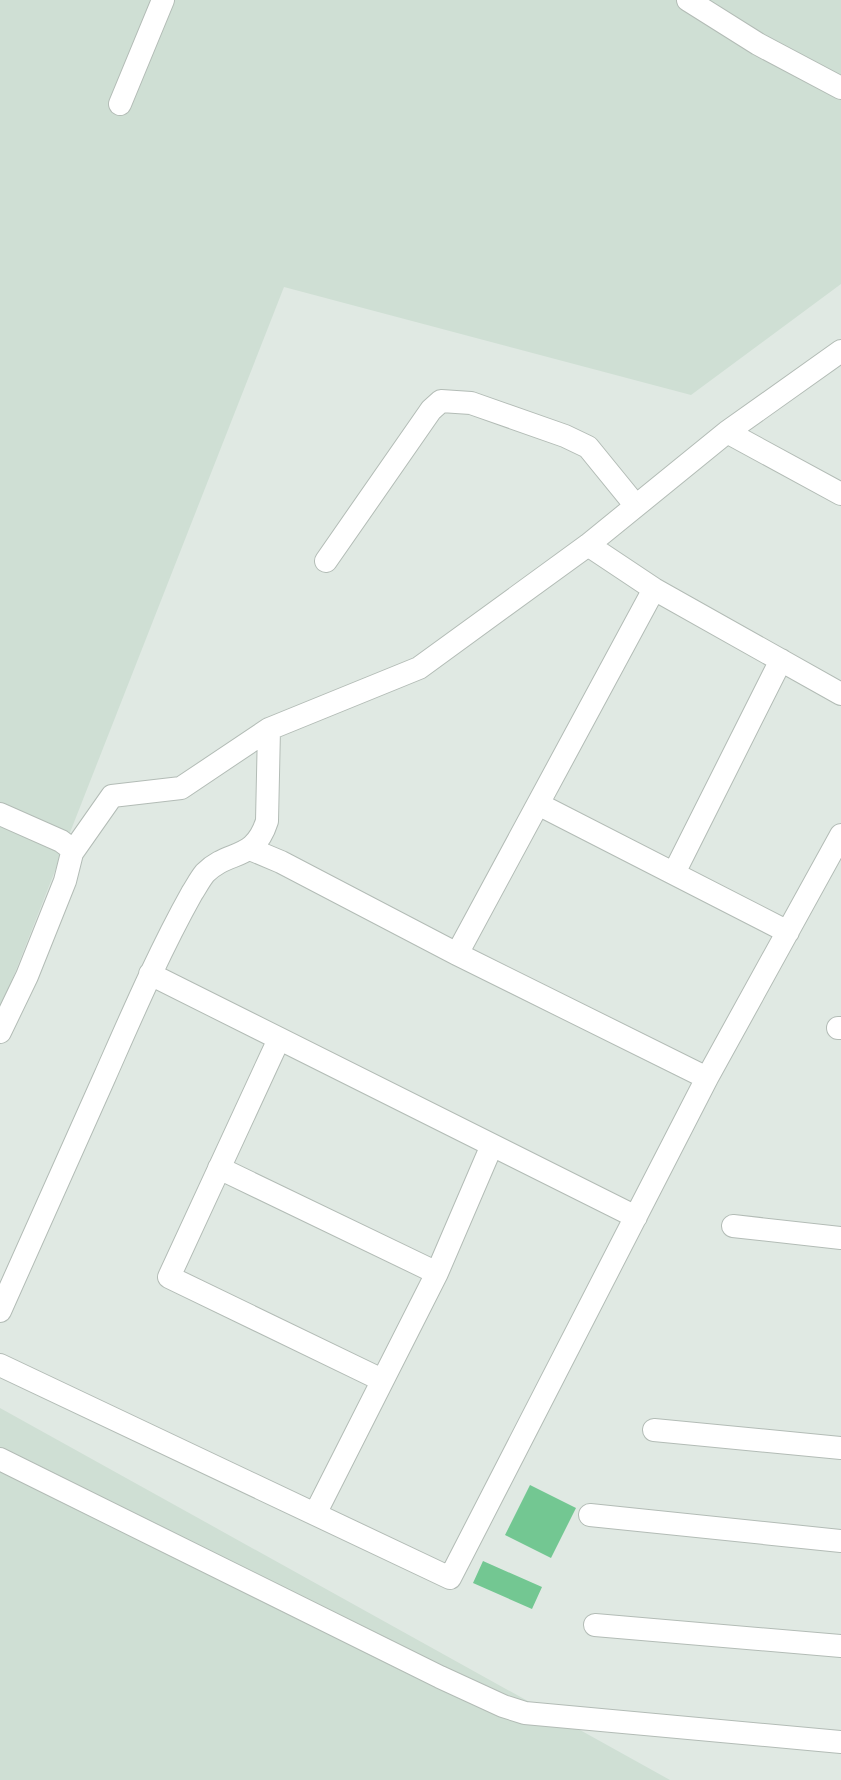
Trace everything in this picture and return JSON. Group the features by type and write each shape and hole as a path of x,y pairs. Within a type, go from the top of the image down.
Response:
{"street":[{"path":"120,104 163,0"},
{"path":"688,0 758,44 841,88"},
{"path":"0,1032 27,976 65,882 72,853 112,796 181,788 269,729 419,668 588,545 727,432 841,350"},
{"path":"326,561 431,410 441,401 472,403 565,436 588,447 636,506"},
{"path":"727,432 841,494"},
{"path":"588,545 654,589 841,694"},
{"path":"457,954 654,589"},
{"path":"674,873 781,660"},
{"path":"0,1311 150,974 192,894 205,874 213,867 250,849 258,840 267,820 269,729"},
{"path":"538,804 788,932"},
{"path":"0,814 61,841 69,847 72,853"},
{"path":"0,1365 450,1578 707,1078 841,835"},
{"path":"250,849 281,862 457,954 707,1078"},
{"path":"150,974 636,1217"},
{"path":"279,1039 169,1277 382,1380"},
{"path":"315,1514 437,1273 492,1145"},
{"path":"219,1168 437,1273"},
{"path":"733,1226 841,1238"},
{"path":"654,1430 841,1448"},
{"path":"0,1459 440,1677 503,1706 525,1713 570,1718 841,1742"},
{"path":"590,1515 841,1541"},
{"path":"595,1625 841,1646"}],"shaded area":[{"path":"0,0 841,0 841,284 691,395 284,287 0,1011"},
{"path":"0,1408 670,1780 0,1780"}],"building":[{"path":"530,1485 576,1508 551,1558 505,1535"},
{"path":"483,1561 542,1587 532,1609 473,1583"}]}
